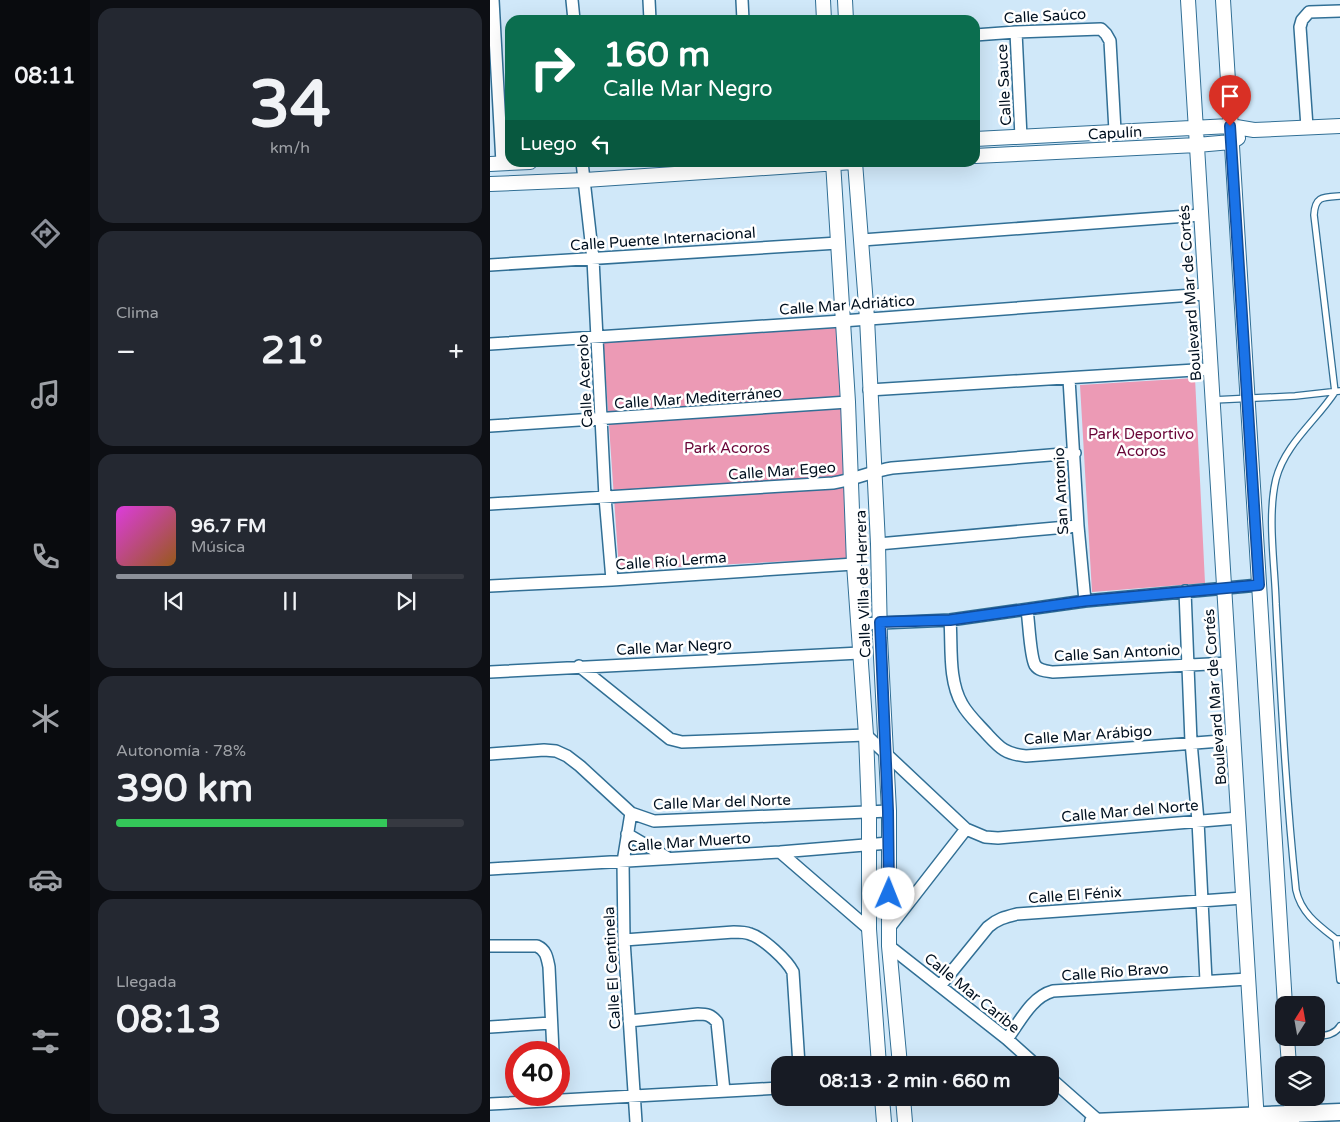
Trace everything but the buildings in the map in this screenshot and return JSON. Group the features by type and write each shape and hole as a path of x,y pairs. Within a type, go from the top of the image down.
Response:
{"main road":[{"path":"1093,1122 1257,1118 1291,1111 1340,1112"}],"street":[{"path":"493,0 496,164"},
{"path":"572,0 574,15"},
{"path":"649,0 650,15"},
{"path":"742,0 743,15"},
{"path":"823,0 824,15"},
{"path":"845,0 846,15"},
{"name":"Boulevard Mar de Cortés","path":"1188,0 1257,1118"},
{"path":"1223,0 1284,996"},
{"path":"1307,127 1300,26 1302,20 1309,12 1340,11"},
{"name":"Calle Saúco","path":"980,35 1100,29 1110,41 1116,131"},
{"name":"Calle Sauce","path":"1016,32 1021,137"},
{"name":"Capulín","path":"980,139 1230,126 1254,130 1340,126"},
{"name":"Capulín","path":"980,156 1232,142 1254,130"},
{"name":"Calle Acerolo","path":"583,167 593,259 602,420 604,497 612,580"},
{"path":"490,184 585,180 775,167"},
{"name":"Calle Villa de Herrera","path":"833,167 848,402 854,564 866,736 870,930 878,1056"},
{"name":"Calle Villa de Herrera","path":"855,167 862,240 875,472 889,843 888,928 899,1056"},
{"path":"862,240 1201,215"},
{"name":"Calle Puente Internacional","path":"490,265 838,243"},
{"name":"Calle Mar Adriático","path":"490,344 842,321 1206,294"},
{"path":"870,390 1211,369"},
{"name":"San Antonio","path":"1069,379 1078,526 1085,601"},
{"name":"Calle Mar Mediterráneo","path":"490,426 602,420 848,402"},
{"name":"Calle Mar Egeo","path":"490,504 834,483 851,481 892,468 1075,453"},
{"path":"878,544 1078,526"},
{"name":"Calle Río Lerma","path":"490,586 854,564"},
{"path":"858,624 950,620 1085,601 1259,585"},
{"path":"1185,591 1206,981"},
{"name":"Calle San Antonio","path":"1027,610 1035,666 1041,670 1053,672 1229,662"},
{"name":"Calle Mar Arábigo","path":"950,620 955,689 967,712 999,747 1007,753 1026,756 1234,740"},
{"name":"Calle Mar Negro","path":"490,672 860,652"},
{"path":"579,666 660,731 670,738 682,742 866,736"},
{"name":"Calle Mar del Norte","path":"866,736 966,829 985,837 998,838 1238,818"},
{"name":"Calle Mar del Norte","path":"490,754 544,750 561,753 580,766 631,814 654,821 888,811"},
{"name":"Calle El Centinela","path":"631,814 623,862 624,940 636,1122"},
{"path":"888,928 966,829"},
{"path":"627,834 668,858"},
{"name":"Calle Mar Muerto","path":"490,870 869,846 889,843"},
{"path":"780,852 870,930"},
{"name":"Calle El Fénix","path":"940,986 988,927 996,920 1004,917 1017,914 1243,898"},
{"path":"624,940 734,932 752,934 785,960 793,972 798,1056"},
{"path":"490,946 530,945 542,948 549,967 552,1041"},
{"name":"Calle Mar Caribe","path":"889,946 1026,1056"},
{"name":"Calle Río Bravo","path":"1007,1040 1036,999 1053,991 1248,979"},
{"path":"629,1021 698,1014 706,1014 712,1017 717,1022 724,1091"},
{"path":"490,1027 551,1023"},
{"path":"1059,1086 1099,1122"},
{"path":"570,1098 771,1088"},
{"path":"490,1104 505,1103"},
{"path":"883,1106 884,1122"},
{"path":"904,1106 905,1122"}],"lane":[{"path":"1340,196 1326,197 1318,200 1314,215 1337,391 1290,449 1282,464 1276,480 1272,518 1280,679 1296,890 1298,901 1305,912 1313,921 1338,939 1340,980"},
{"path":"1213,400 1337,391"},
{"path":"1325,1035 1332,1034 1340,1026"}],"green space":[{"name":"Park Acoros","path":"837,327 851,558 619,570 603,339"},
{"name":"Park Deportivo Acoros","path":"1195,378 1205,583 1092,592 1080,385"}],"route":[{"path":"889,894 888,811 880,622 950,620 1085,601 1259,585 1230,126"}]}
